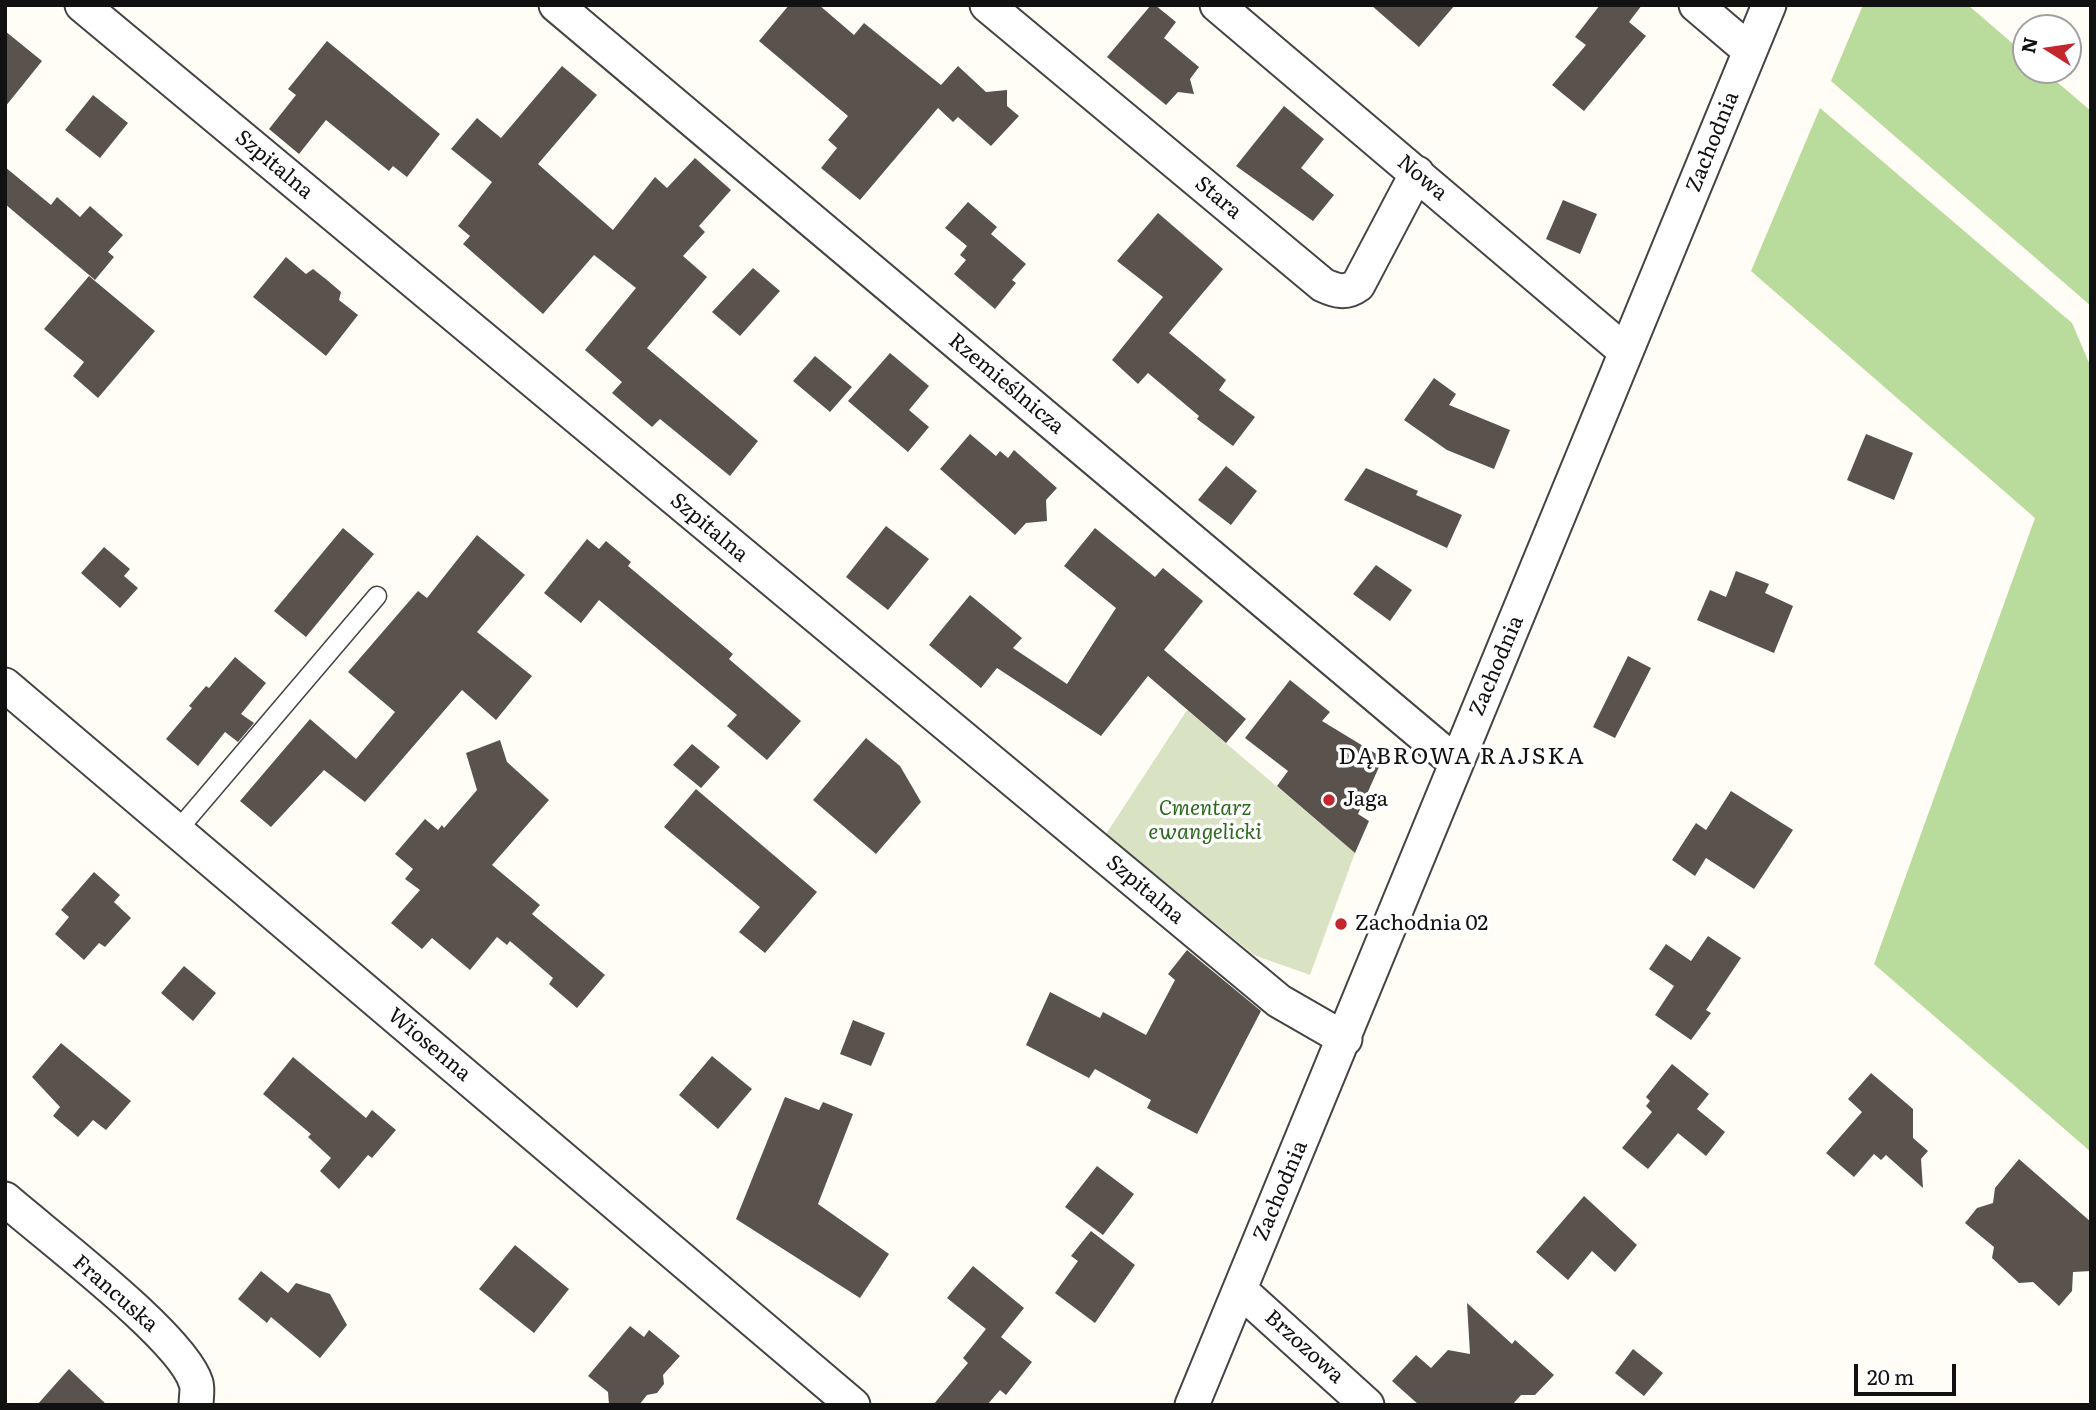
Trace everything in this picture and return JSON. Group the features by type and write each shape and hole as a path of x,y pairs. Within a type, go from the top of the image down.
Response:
{"street":[{"name":"Szpitalna","path":"82,5 1279,1001 1345,1039"},
{"name":"Rzemieślnicza","path":"556,5 1456,763"},
{"name":"Stara","path":"988,5 1323,285 1336,291 1351,290 1358,285 1417,173"},
{"name":"Nowa","path":"1217,5 1626,352"},
{"path":"1696,5 1750,51"},
{"name":"Zachodnia","path":"1192,1405 1769,5"},
{"name":"Wiosenna","path":"5,685 853,1405"},
{"name":"Francuska","path":"5,1199 166,1338 181,1355 197,1384 196,1405"},
{"name":"Brzozowa","path":"1240,1290 1367,1405"}],"lane":[{"path":"177,831 377,596"}],"green space":[{"path":"1863,5 1968,5 2012,43 2012,84 2059,84 2091,111 2091,306 1831,81"},
{"path":"1820,108 2072,323 2090,365 2091,1152 1874,964 2035,518 1751,271"},
{"name":"Cmentarz ewangelicki","path":"1187,710 1355,853 1310,975 1254,955 1106,834"}],"building":[{"path":"789,5 819,5 854,35 864,23 941,85 958,66 986,92 1007,90 1007,106 1019,116 991,146 958,117 953,122 938,108 860,200 821,168 837,148 828,140 848,116 759,41"},
{"path":"1151,5 1155,5 1176,22 1164,38 1199,67 1190,79 1194,94 1178,92 1166,105 1107,57"},
{"path":"1371,5 1455,5 1419,47"},
{"path":"1600,5 1642,5 1629,22 1646,36 1584,111 1552,85 1586,45 1575,37"},
{"path":"5,31 42,61 5,107"},
{"path":"327,41 440,134 407,177 393,166 389,171 326,120 299,154 269,129 296,95 288,89"},
{"path":"562,66 597,95 538,164 613,230 655,177 667,188 695,158 731,190 699,226 705,232 683,256 707,277 647,348 758,441 730,476 660,419 652,427 612,393 622,382 585,350 636,288 594,255 543,314 463,244 470,236 458,226 492,182 451,149 477,118 501,138"},
{"path":"93,95 128,123 100,158 65,130"},
{"path":"1284,106 1324,139 1301,168 1334,195 1313,221 1236,166"},
{"path":"5,167 51,205 57,197 80,217 90,206 123,235 108,252 114,257 95,280 5,204"},
{"path":"1563,200 1597,214 1580,254 1546,239"},
{"path":"968,202 997,227 991,234 1026,264 1012,280 1016,283 995,309 954,274 966,260 960,255 967,246 945,228"},
{"path":"1158,213 1223,269 1169,333 1226,380 1219,390 1255,417 1233,446 1197,419 1199,416 1148,373 1138,384 1112,360 1163,297 1117,261"},
{"path":"286,257 306,274 313,269 327,280 341,292 339,300 358,315 326,356 253,297"},
{"path":"753,268 780,291 740,336 712,312"},
{"path":"89,276 155,331 98,398 73,376 84,362 44,329"},
{"path":"890,353 929,386 909,410 929,427 908,452 848,401"},
{"path":"815,356 852,387 830,412 793,381"},
{"path":"1434,378 1456,394 1449,405 1510,430 1494,469 1447,450 1404,420"},
{"path":"970,434 996,456 1000,451 1008,458 1014,450 1057,488 1046,500 1047,521 1026,523 1015,535 940,469"},
{"path":"1866,434 1913,453 1894,500 1847,480"},
{"path":"1226,466 1257,491 1231,525 1198,500"},
{"path":"1366,468 1418,491 1416,495 1462,515 1447,548 1344,500"},
{"path":"886,526 929,559 888,610 846,577"},
{"path":"343,528 374,554 306,637 274,611"},
{"path":"1095,528 1155,577 1163,568 1203,601 1164,650 1246,719 1226,743 1148,676 1101,736 997,668 981,688 929,645 970,595 1022,638 1013,648 1067,684 1116,608 1064,566"},
{"path":"477,535 525,575 477,632 532,676 496,720 462,690 365,802 324,770 271,827 240,801 310,719 356,759 395,712 348,672 418,591 427,598"},
{"path":"587,539 599,549 606,541 631,562 628,566 733,654 729,659 801,721 767,760 727,726 737,715 599,600 581,623 544,593"},
{"path":"104,547 130,569 124,576 138,588 120,608 81,573"},
{"path":"1376,565 1412,590 1390,621 1353,594"},
{"path":"1736,571 1769,584 1765,593 1793,606 1774,653 1697,620 1710,590 1726,597"},
{"path":"1628,656 1651,668 1615,738 1593,727"},
{"path":"235,657 266,683 241,714 254,723 238,742 225,732 198,766 166,739 192,708 189,706 206,686 209,688"},
{"path":"1290,680 1330,712 1322,721 1383,758 1358,814 1369,821 1355,853 1277,786 1288,771 1245,738"},
{"path":"866,738 900,766 921,802 876,854 813,800"},
{"path":"500,740 507,762 549,800 492,865 540,905 532,914 605,975 577,1008 549,984 553,978 510,941 507,945 497,937 470,970 432,938 422,949 391,923 420,890 405,879 413,869 395,854 425,819 438,830 442,825 444,828 477,790 466,753"},
{"path":"692,744 720,767 701,788 673,765"},
{"path":"696,789 817,892 765,953 739,932 760,907 664,827"},
{"path":"1731,791 1793,830 1754,889 1706,858 1695,876 1672,860 1696,823 1706,830"},
{"path":"94,872 120,895 114,902 131,918 105,947 99,943 84,960 55,934 69,917 61,910"},
{"path":"1708,936 1741,958 1706,1010 1711,1013 1691,1040 1655,1015 1674,986 1649,969 1666,944 1691,961"},
{"path":"1187,950 1261,1011 1197,1134 1147,1108 1151,1100 1095,1069 1089,1078 1026,1045 1050,992 1100,1018 1103,1012 1146,1035 1175,980 1168,974"},
{"path":"184,966 216,993 193,1021 161,993"},
{"path":"853,1020 885,1033 871,1066 840,1054"},
{"path":"61,1043 131,1101 106,1130 93,1120 78,1137 53,1116 60,1107 32,1077"},
{"path":"712,1056 752,1089 718,1129 679,1095"},
{"path":"293,1057 366,1118 372,1110 396,1130 372,1158 368,1155 339,1189 320,1171 331,1158 308,1137 311,1134 263,1094"},
{"path":"1672,1064 1709,1094 1697,1109 1725,1132 1706,1156 1678,1133 1648,1169 1622,1148 1652,1112 1646,1106 1650,1101 1646,1097"},
{"path":"1871,1073 1913,1109 1913,1138 1928,1151 1921,1159 1923,1188 1886,1155 1881,1160 1874,1154 1854,1177 1826,1153 1862,1112 1848,1099"},
{"path":"785,1097 819,1110 823,1102 853,1114 818,1204 889,1254 860,1298 736,1219"},
{"path":"2019,1159 2091,1222 2091,1271 2073,1272 2072,1291 2059,1306 2033,1282 2019,1283 1992,1258 1994,1247 1965,1223 1977,1208 1993,1203 1995,1188"},
{"path":"1097,1166 1134,1194 1103,1235 1065,1207"},
{"path":"1584,1196 1637,1245 1615,1272 1592,1251 1568,1280 1536,1252"},
{"path":"1091,1231 1135,1265 1095,1323 1055,1293 1078,1261 1071,1256"},
{"path":"515,1245 569,1289 534,1333 479,1289"},
{"path":"973,1266 1024,1308 1001,1337 1032,1362 1006,1395 1000,1390 987,1405 933,1405 968,1363 963,1358 986,1329 947,1298"},
{"path":"261,1271 288,1293 296,1283 330,1294 347,1325 320,1358 271,1317 267,1323 238,1299"},
{"path":"1467,1303 1512,1344 1515,1340 1554,1375 1535,1395 1521,1395 1512,1405 1419,1405 1392,1381 1416,1355 1431,1368 1448,1350 1470,1354"},
{"path":"630,1326 644,1337 649,1330 680,1356 663,1375 664,1384 657,1393 647,1395 639,1405 609,1405 608,1392 588,1376"},
{"path":"1633,1349 1663,1373 1644,1396 1615,1373"},
{"path":"69,1369 107,1405 37,1405"}],"place":[{"name":"Jaga","path":"1329,800"},
{"name":"Zachodnia 02","path":"1341,924"}],"district":[{"name":"DĄBROWA RAJSKA","path":"1462,757"}]}
